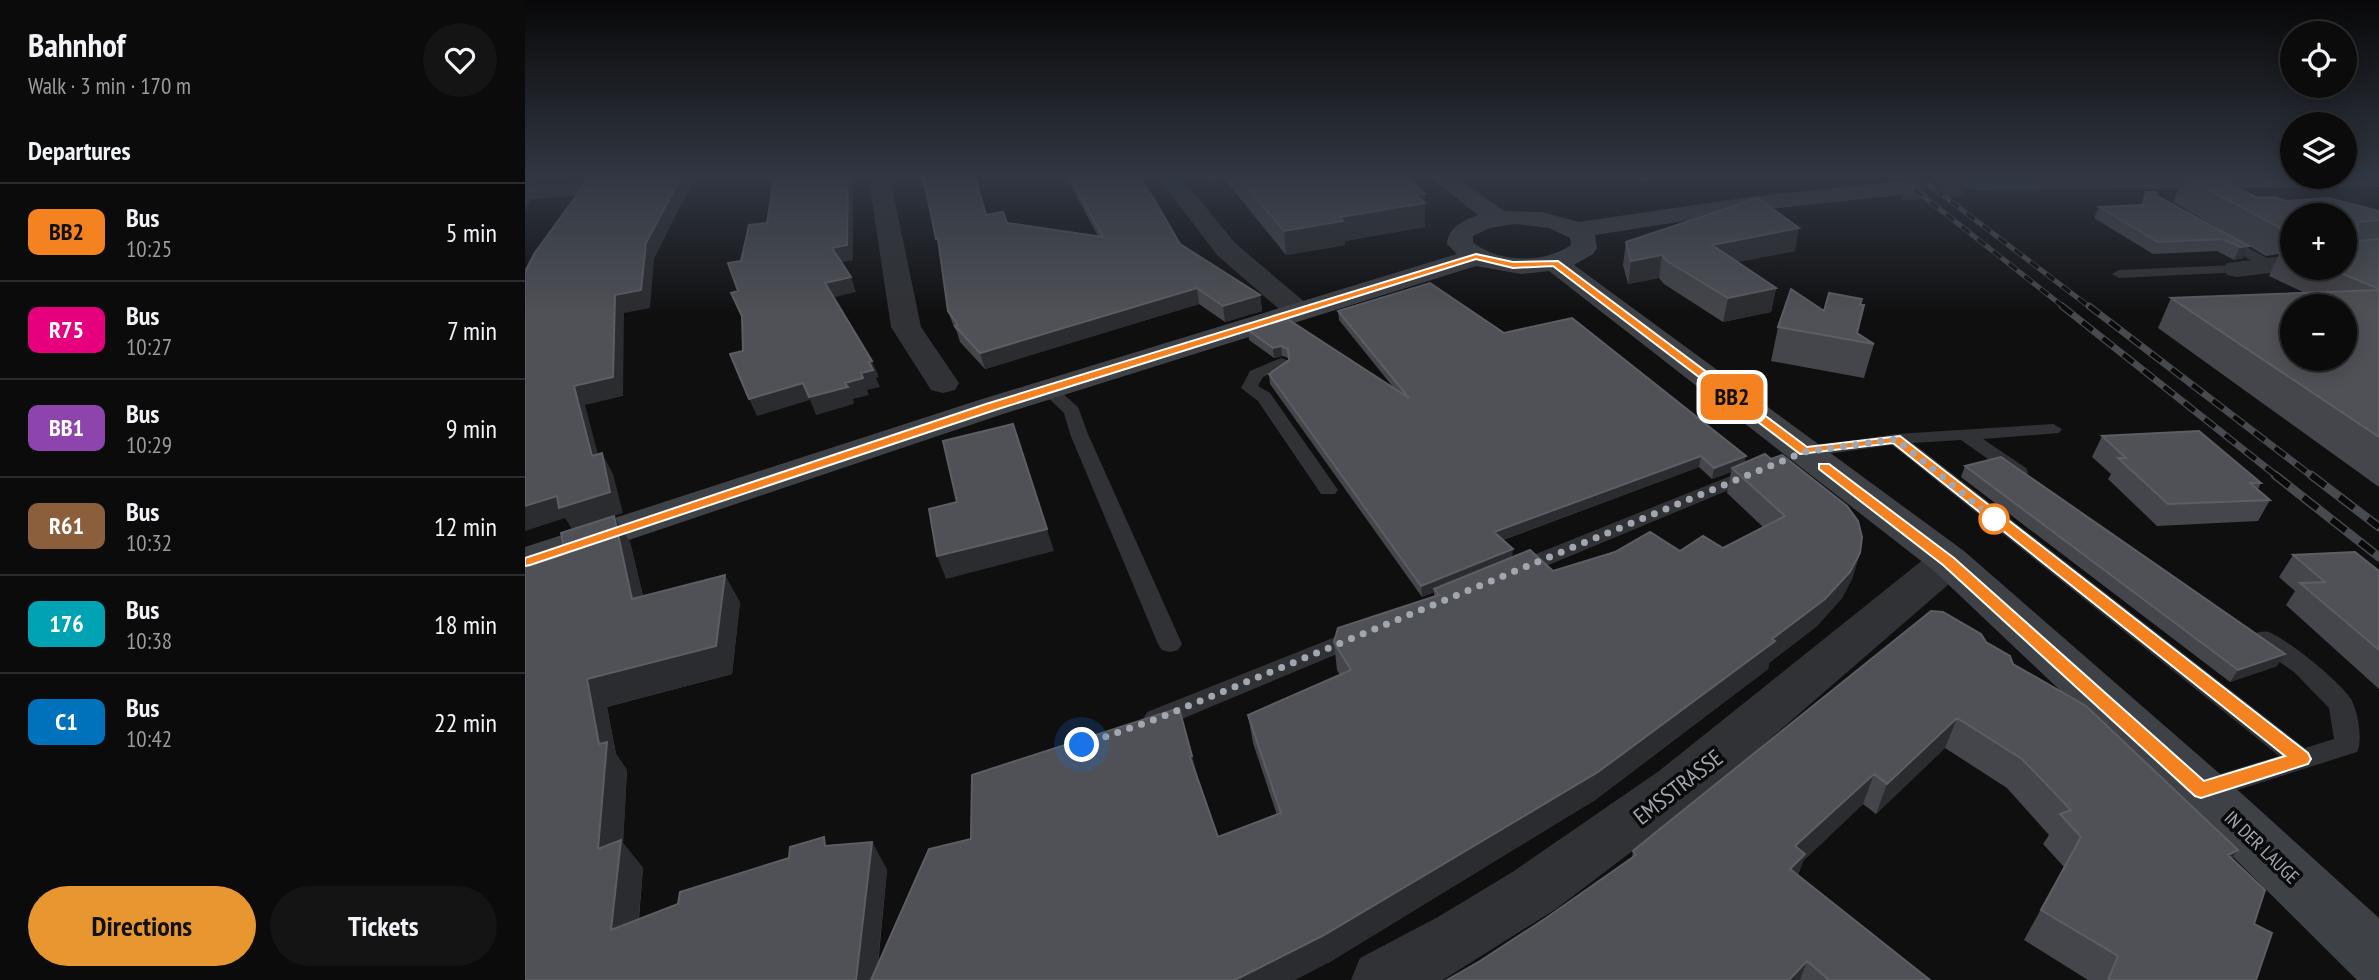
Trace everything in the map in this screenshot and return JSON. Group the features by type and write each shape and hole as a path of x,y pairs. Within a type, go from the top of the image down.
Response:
{"main road":[{"path":"1483,223 1472,226 1460,237 1466,251 1476,257 1513,265 1555,263 1578,254 1584,248 1585,242 1577,230"},
{"path":"1558,223 1577,230 1625,223"},
{"path":"525,561 1047,389 1476,257"},
{"name":"IN DER LAUGE","path":"1555,263 1949,561 2201,790 2379,959"}],"street":[{"path":"887,223 906,327 943,383"},
{"path":"1205,223 1226,249 1297,310"},
{"path":"2238,269 2280,264"},
{"name":"EMSSTRASSE","path":"1384,980 1445,948 1626,827 1731,745 1949,561"}],"lane":[{"path":"2210,232 2280,264"},
{"path":"2119,274 2238,269"},
{"path":"1281,363 1256,373 1249,388 1264,397 1328,490"},
{"path":"1047,389 1072,411 1079,434 1170,643"},
{"path":"1497,578 1804,452 1896,439 2053,429"},
{"path":"1964,434 2031,480"},
{"path":"1896,439 2301,759"},
{"path":"2201,790 2348,745 2341,704 2302,666 2241,624"},
{"path":"1133,727 1382,626"}],"building":[{"path":"557,223 657,223 646,243 641,290 615,295 613,377 574,386 592,456 602,453 610,492 559,508 557,496 525,506 525,272 534,254"},
{"path":"847,223 847,245 832,248 851,277 825,283 872,361 869,362 873,370 861,373 863,378 845,383 848,387 809,397 803,383 749,399 730,354 743,351 742,316 731,293 738,291 728,263 741,261 749,225"},
{"path":"933,223 1007,223 1103,237 1095,223 1168,223 1180,244 1260,295 1223,306 1197,288 980,353 955,326 958,325 948,311"},
{"path":"1277,223 1333,223 1284,231"},
{"path":"1684,223 1792,223 1799,228 1712,245 1776,288 1728,298 1667,261 1662,255 1631,261 1626,242"},
{"path":"2126,223 2206,223 2249,246 2240,247 2222,239 2158,242"},
{"path":"2357,223 2358,241 2379,239 2379,289 2357,280"},
{"path":"1430,283 1504,333 1572,318 1746,456 1714,468 1701,456 1494,532 1513,549 1421,586 1269,374 1289,360 1288,349 1281,346 1273,348 1248,330 1286,318 1409,398 1338,311"},
{"path":"1791,289 1824,311 1829,293 1862,299 1860,305 1864,305 1857,333 1874,344 1778,327"},
{"path":"2379,290 2379,437 2280,371 2357,371 2357,294 2280,294 2280,371 2171,298"},
{"path":"1013,424 1047,529 937,556 929,509 957,502 943,441"},
{"path":"2199,431 2261,483 2250,483 2270,500 2168,504 2118,458 2126,458 2102,436"},
{"path":"1765,454 1771,459 1782,455 1847,506 1858,521 1862,537 1860,553 1850,572 1825,599 1772,639 1775,641 1598,772 1324,935 1235,980 871,980 929,849 971,839 972,775 1179,708 1192,756 1190,757 1218,837 1281,813 1248,715 1351,670 1334,642 1338,628 1439,595 1434,589 1530,550 1553,571 1615,552 1650,532 1680,551 1703,536 1723,548 1785,516 1732,468"},
{"path":"2001,457 2285,654 2238,670 1965,466"},
{"path":"614,516 632,599 725,575 716,646 587,679 599,744 607,742 598,849 621,840 611,930 678,904 680,892 789,858 790,847 824,837 825,846 872,842 856,980 525,980 525,567 565,554 561,533"},
{"path":"2355,552 2379,571 2379,650 2300,583 2325,582 2293,555"},
{"path":"1931,611 1943,612 1981,634 1986,642 2010,656 2013,664 2086,706 2238,850 2228,855 2265,890 2254,924 2272,933 2256,980 2108,980 2118,956 2041,910 2081,837 2060,814 2071,810 2022,759 1957,718 1887,784 1874,774 1795,846 1805,854 1790,869 1930,980 1829,980 1807,961 1789,980 1447,980 1546,918 1636,855 1633,851"}],"railway":[{"path":"1957,223 2065,308"},
{"path":"1979,223 2091,308"},
{"path":"2062,306 2278,477"},
{"path":"2089,306 2313,477"},
{"path":"2275,475 2379,557"},
{"path":"2311,475 2379,527"}],"bus line":[{"name":"BB2","path":"525,561 991,407 1297,310 1476,257 1513,265 1555,263 1804,452 1896,439 2301,759 2201,790 1949,561 1824,467"}],"route":[{"path":"1082,745 1159,718 1804,452 1896,439 1994,519"}]}
